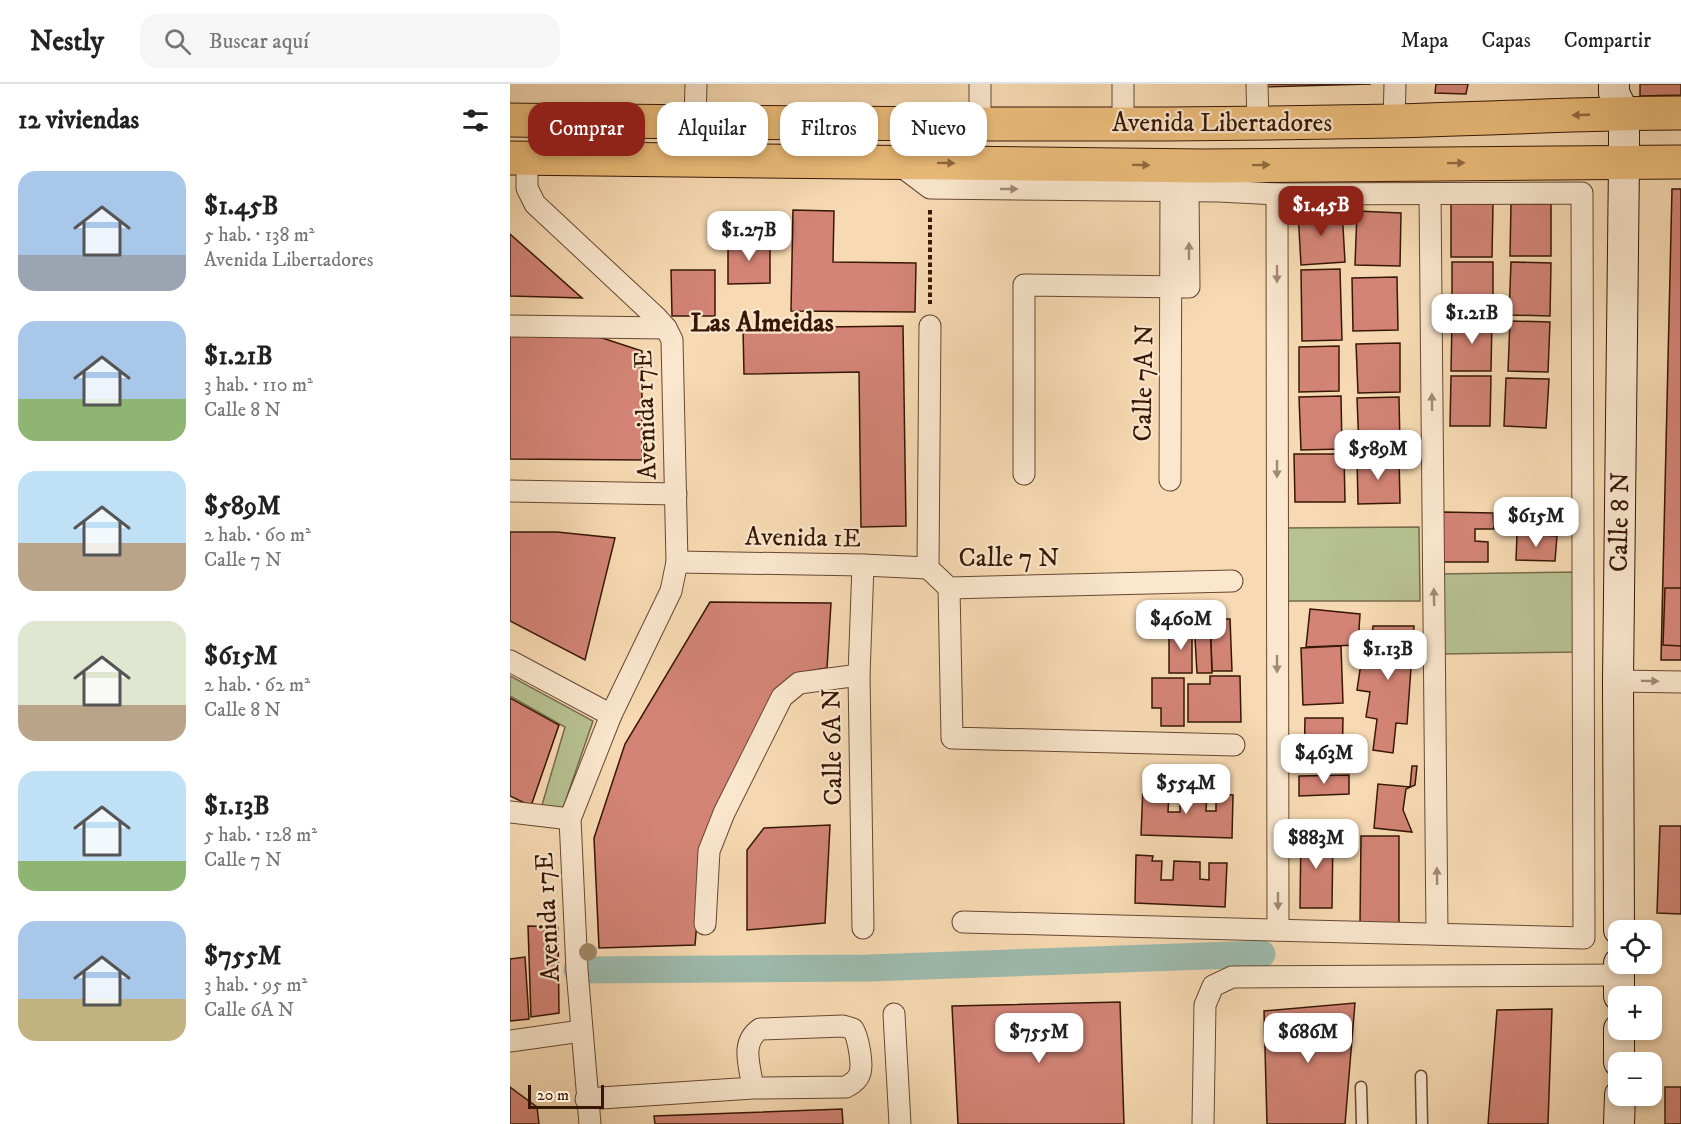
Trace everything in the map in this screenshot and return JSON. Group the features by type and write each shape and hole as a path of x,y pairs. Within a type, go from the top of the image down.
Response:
{"main road":[{"name":"Avenida Libertadores","path":"987,123 1394,121 1624,94 1681,113"},
{"name":"Avenida Libertadores","path":"510,120 657,122"},
{"name":"Avenida Libertadores","path":"768,122 890,123"},
{"name":"Avenida Libertadores","path":"519,173 896,162 1200,184 1624,162 1681,162"}],"street":[{"path":"696,84 696,102"},
{"path":"980,84 980,102"},
{"path":"1122,123 1123,84"},
{"path":"1257,84 1258,123"},
{"path":"1394,121 1395,84"},
{"name":"Calle 8 N","path":"1619,920 1618,681 1624,94"},
{"path":"896,162 930,188"},
{"name":"Avenida 17E","path":"519,173 535,204 666,328 672,340 677,562 671,591 611,715 570,819 581,1030 590,1124"},
{"name":"Avenida Libertadores","path":"930,188 1080,177 1200,184 1277,194 1582,193 1584,938 1437,934"},
{"name":"Calle 7A N","path":"1170,480 1172,287 1200,184"},
{"path":"1277,194 1278,930"},
{"path":"963,922 1437,934 1430,194"},
{"path":"1024,474 1024,285 1172,287"},
{"path":"510,326 666,328"},
{"name":"Calle 7 N","path":"930,326 928,568 949,588 1232,581"},
{"path":"510,491 676,494"},
{"name":"Avenida 1E","path":"677,562 928,568"},
{"name":"Calle 6A N","path":"863,565 859,675 863,928"},
{"path":"949,588 952,738 1233,745"},
{"path":"510,661 611,715"},
{"path":"705,924 710,851 724,813 782,697 799,683 859,675"},
{"path":"1618,681 1681,682"},
{"path":"510,812 570,819"},
{"path":"1203,1124 1205,1005 1213,986 1232,977 1619,978"},
{"path":"894,1014 900,1124"},
{"path":"586,1099 753,1088 846,1087 854,1083 860,1073 858,1036 853,1029 843,1026 760,1029 752,1035 747,1049 753,1088"},
{"path":"510,1041 581,1030"},
{"path":"1619,1124 1620,1106"}],"lane":[{"path":"1421,1076 1422,1124"},
{"path":"1361,1087 1362,1124"}],"path":[{"path":"930,188 930,326"}],"green space":[{"path":"1419,527 1420,601 1281,601 1281,528"},
{"path":"1577,572 1578,652 1440,654 1439,574"},
{"path":"510,676 593,721 562,811 542,805 565,727 510,696"}],"building":[{"path":"1260,84 1371,84 1260,87"},
{"path":"1436,84 1468,84 1466,94 1435,93"},
{"path":"1640,84 1681,84 1681,95 1640,96"},
{"path":"1672,189 1681,189 1681,660 1661,660"},
{"path":"1451,204 1493,204 1492,257 1451,257"},
{"path":"1511,204 1551,204 1551,256 1510,256"},
{"path":"1342,209 1345,262 1301,265 1298,211"},
{"path":"793,210 834,211 833,262 916,263 915,312 791,311"},
{"path":"1357,211 1401,213 1400,266 1355,265"},
{"path":"510,234 582,298 510,296"},
{"path":"728,239 770,240 770,283 728,284"},
{"path":"1452,262 1493,262 1493,314 1452,314"},
{"path":"1511,262 1551,263 1550,316 1509,315"},
{"path":"1340,269 1342,340 1302,341 1301,270"},
{"path":"671,270 715,270 715,316 672,316"},
{"path":"1397,277 1398,330 1353,331 1352,278"},
{"path":"1452,319 1492,319 1491,371 1451,371"},
{"path":"1510,321 1550,322 1548,372 1508,371"},
{"path":"903,326 906,526 861,527 859,372 744,374 743,328"},
{"path":"593,335 642,351 642,460 510,459 510,336"},
{"path":"1400,343 1400,392 1358,393 1356,344"},
{"path":"1339,346 1339,391 1299,392 1299,347"},
{"path":"1451,376 1491,376 1490,426 1450,426"},
{"path":"1506,378 1549,379 1546,428 1504,426"},
{"path":"1341,396 1342,449 1301,450 1299,397"},
{"path":"1399,397 1400,447 1359,448 1357,398"},
{"path":"1294,454 1344,454 1345,502 1295,502"},
{"path":"1399,457 1400,503 1358,504 1357,458"},
{"path":"1443,512 1493,513 1494,529 1475,529 1475,541 1488,542 1488,562 1443,562"},
{"path":"510,532 557,532 615,538 585,660 510,621"},
{"path":"1517,534 1557,536 1555,561 1516,560"},
{"path":"1665,588 1681,588 1681,646 1663,645"},
{"path":"710,602 831,603 827,668 797,673 703,851 695,945 599,948 594,838 625,744"},
{"path":"1310,609 1360,614 1358,645 1306,647"},
{"path":"1210,619 1230,619 1232,671 1212,671"},
{"path":"1210,620 1212,673 1197,673 1194,621"},
{"path":"1177,626 1192,626 1192,673 1169,673 1169,634 1177,634"},
{"path":"1373,626 1414,626 1407,724 1396,723 1393,753 1373,750 1377,719 1366,717 1370,692 1357,690 1360,670 1371,649"},
{"path":"1341,646 1343,703 1303,705 1301,648"},
{"path":"1210,676 1240,676 1241,722 1188,722 1188,684 1210,684"},
{"path":"1152,678 1184,678 1184,726 1161,726 1161,708 1152,708"},
{"path":"510,698 559,725 531,806 510,796"},
{"path":"1305,718 1343,718 1342,771 1304,771"},
{"path":"1412,766 1417,766 1415,785 1406,789 1403,810 1412,832 1374,828 1378,784 1410,787"},
{"path":"1349,775 1349,794 1299,796 1299,776"},
{"path":"1143,787 1159,787 1159,792 1169,793 1168,812 1180,812 1180,792 1207,793 1206,811 1216,811 1216,794 1233,795 1232,838 1141,835"},
{"path":"830,825 825,923 747,930 747,850 764,828"},
{"path":"1660,826 1681,826 1681,914 1657,913"},
{"path":"1301,832 1333,833 1332,908 1300,908"},
{"path":"1361,836 1399,836 1399,925 1360,925"},
{"path":"1136,855 1153,856 1152,861 1162,861 1161,880 1173,880 1174,861 1200,862 1200,879 1209,880 1209,863 1227,863 1225,907 1135,903"},
{"path":"528,926 558,927 559,1013 531,1017"},
{"path":"525,957 529,1019 510,1021 510,959"},
{"path":"1120,1002 1124,1124 958,1124 952,1006"},
{"path":"1355,1003 1345,1124 1267,1124 1264,1011"},
{"path":"1552,1009 1548,1124 1488,1124 1497,1010"},
{"path":"510,1087 537,1107 539,1124 510,1124"},
{"path":"1665,1087 1681,1087 1681,1124 1665,1124"},
{"path":"842,1109 843,1124 655,1124 654,1116"}],"waterway":[{"path":"577,970 868,968 1262,954"}],"district":[{"name":"Las Almeidas","path":"762,323"}]}
